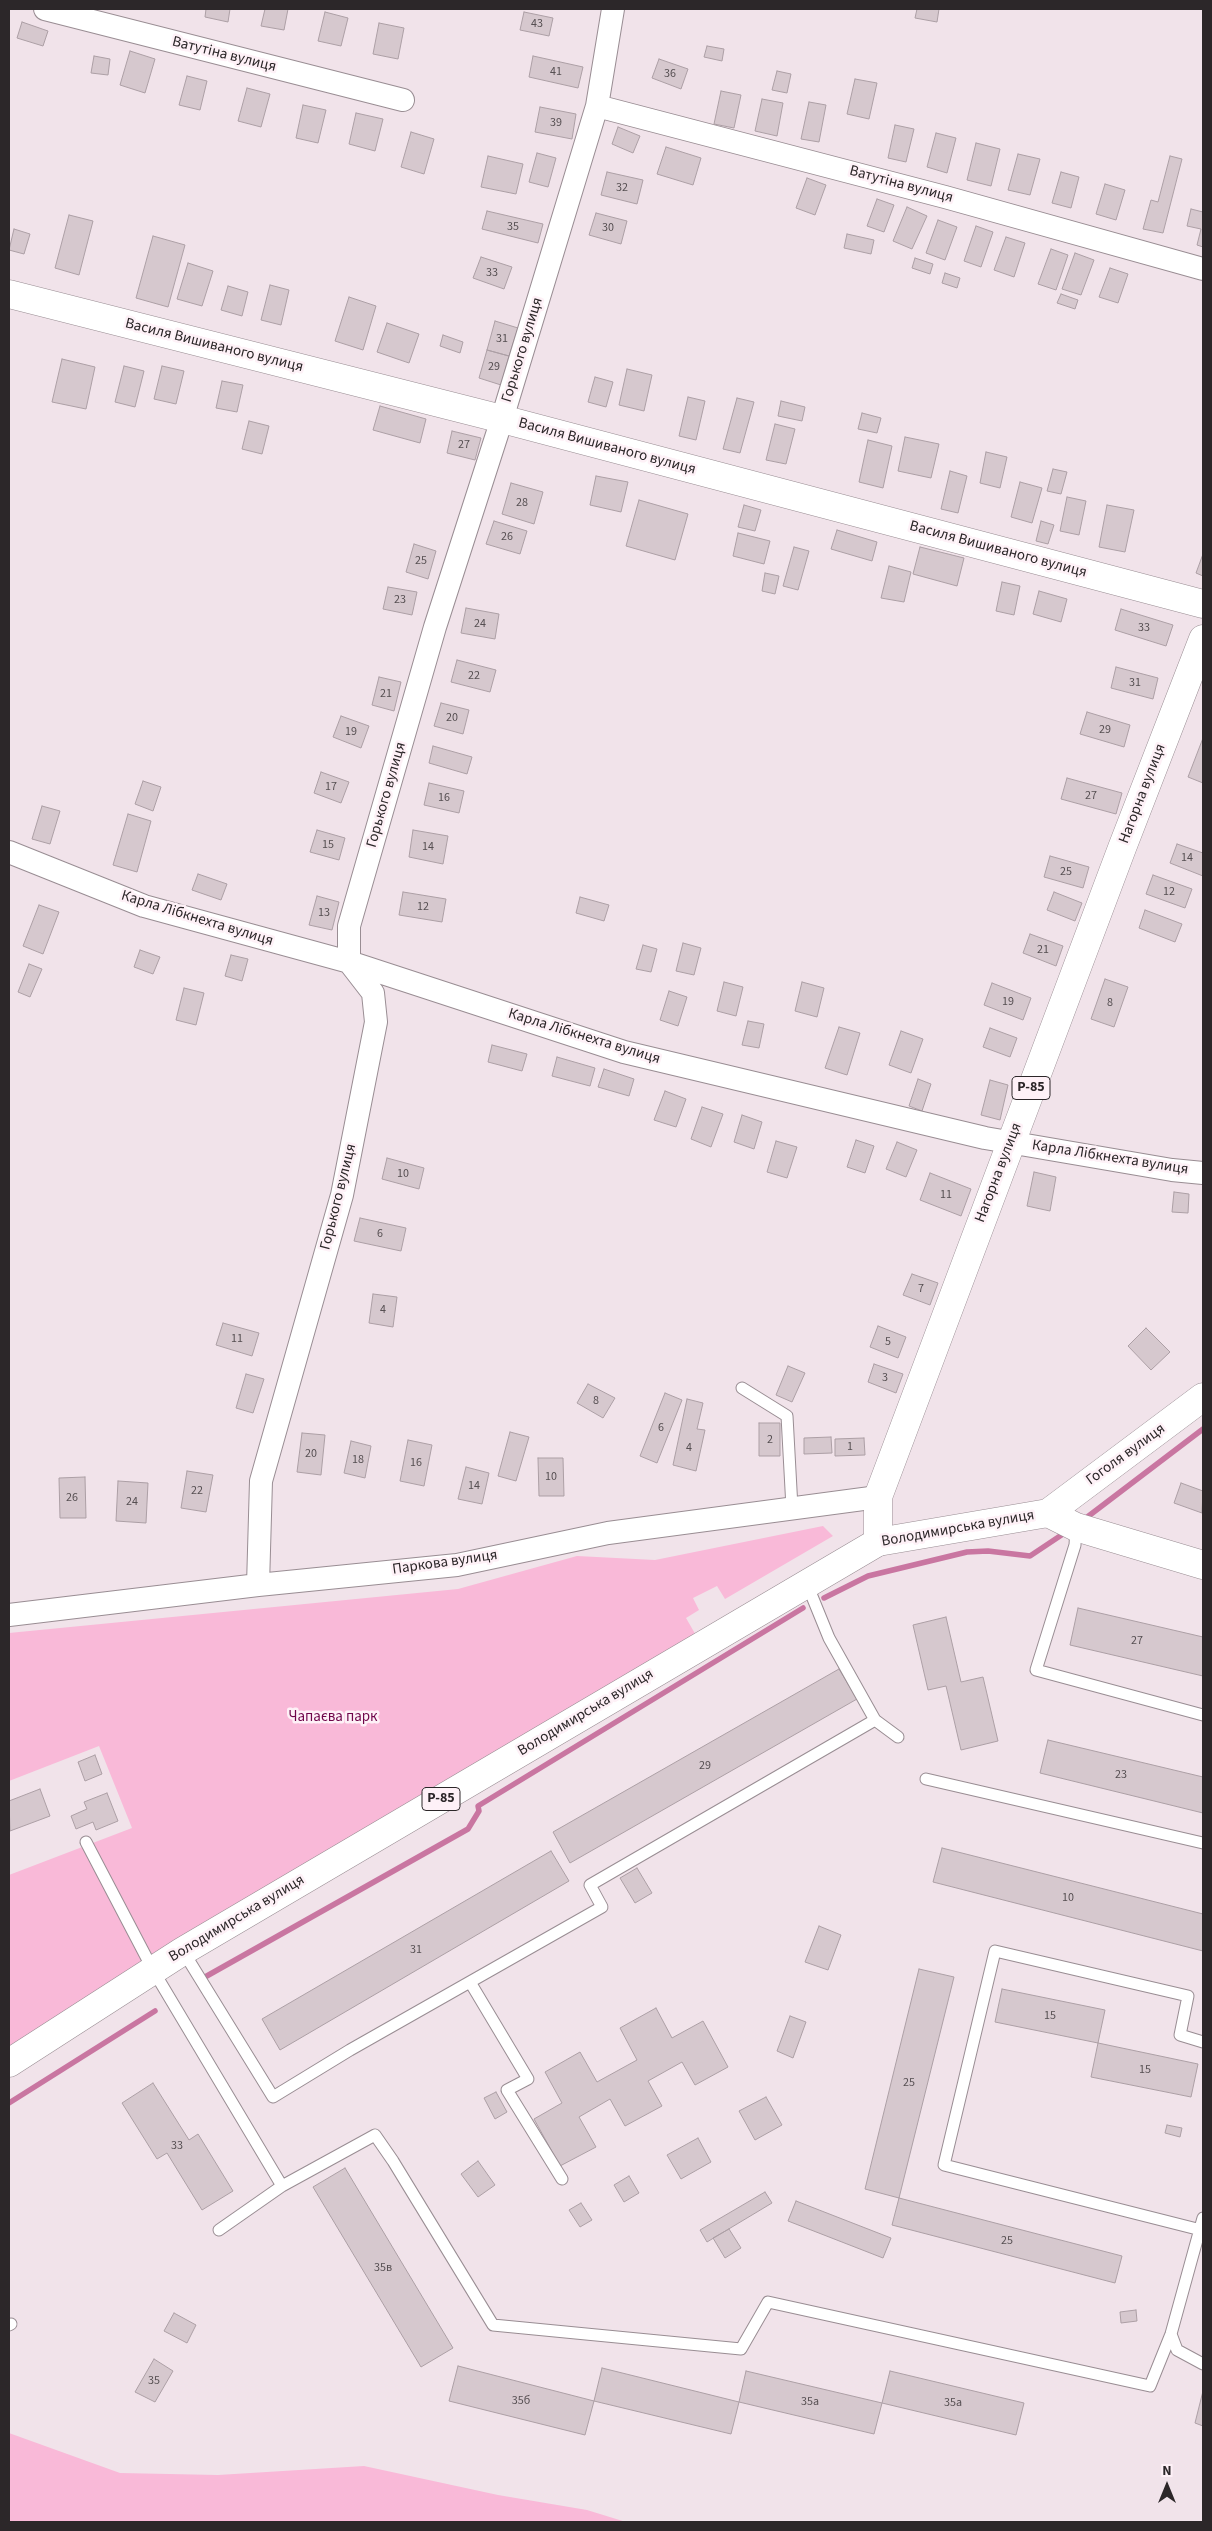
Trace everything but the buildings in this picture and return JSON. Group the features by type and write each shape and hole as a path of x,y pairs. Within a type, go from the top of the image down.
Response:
{"main road":[{"name":"Василя Вишиваного вулиця","path":"9,294 502,419 1203,604"},
{"name":"Нагорна вулиця","path":"878,1542 878,1497 1203,639"},
{"name":"Гоголя вулиця","path":"1048,1513 1203,1397"},
{"name":"Володимирська вулиця","path":"9,2063 183,1951 806,1582 878,1542 1048,1513 1076,1527 1203,1565"}],"street":[{"name":"Ватутіна вулиця","path":"45,9 403,100"},
{"name":"Горького вулиця","path":"258,1585 261,1481 342,1195 376,1022 373,993 348,962 349,926 435,627 502,419 597,106 613,9"},
{"name":"Ватутіна вулиця","path":"597,106 945,197 1203,269"},
{"name":"Карла Лібкнехта вулиця","path":"9,852 144,906 348,962 624,1052 985,1138 1172,1170 1203,1172"},
{"name":"Паркова вулиця","path":"9,1615 258,1585 457,1565 608,1533 878,1497"}],"lane":[{"path":"742,1388 787,1416 792,1508"},
{"path":"1076,1527 1075,1545 1036,1670 1203,1715"},
{"path":"806,1582 829,1638 874,1720 898,1737"},
{"path":"183,1951 273,2097 350,2050 602,1907 590,1885 874,1720"},
{"path":"926,1779 1203,1843"},
{"path":"86,1842 153,1970 282,2186"},
{"path":"219,2230 282,2186 374,2135 393,2161 493,2324 742,2349 768,2302 1150,2386 1171,2334 1202,2224 944,2165 995,1951 1188,1996 1180,2035 1203,2042"},
{"path":"470,1982 528,2080 507,2090 562,2179"},
{"path":"1171,2334 1177,2350 1203,2364"}],"green space":[{"name":"Чапаєва парк","path":"823,1526 833,1536 725,1599 717,1586 693,1598 699,1610 686,1618 697,1637 9,2046 9,1875 132,1828 99,1746 9,1781 9,1633 458,1589 577,1556 655,1560"},
{"path":"9,2433 120,2473 218,2475 364,2466 498,2495 587,2510 626,2522 9,2522"}],"waterway":[{"path":"1082,1521 1203,1429"},
{"path":"824,1598 868,1576 967,1552 988,1551 1030,1556 1066,1532"},
{"path":"205,1977 468,1829 479,1811 478,1806 803,1608"},
{"path":"9,2103 155,2011"}]}
